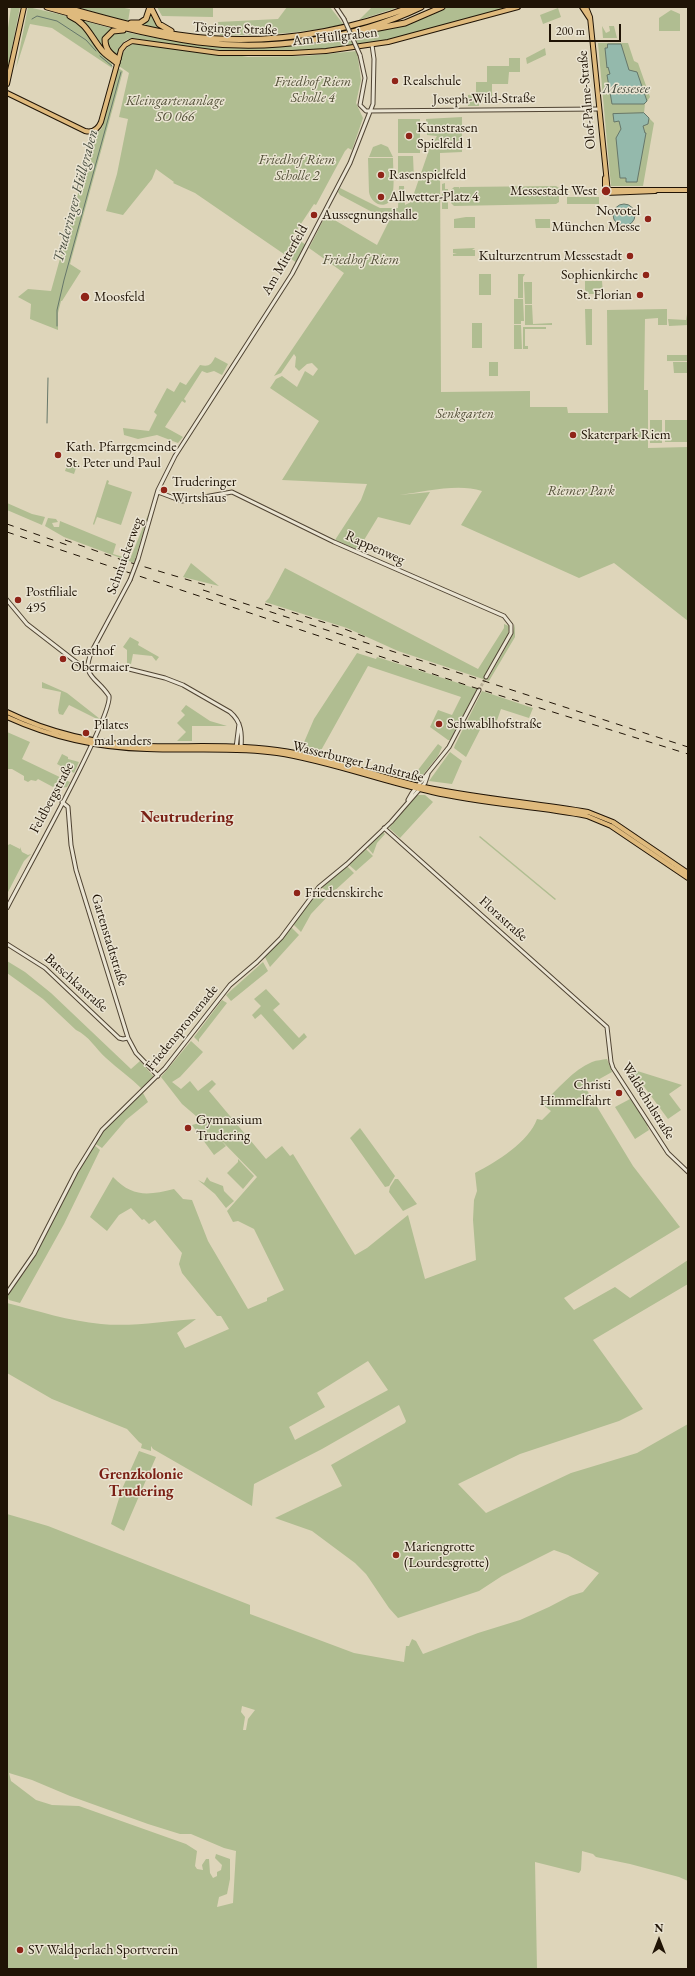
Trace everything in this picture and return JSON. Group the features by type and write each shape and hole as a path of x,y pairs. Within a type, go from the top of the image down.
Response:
{"highway":[{"name":"Töginger Straße","path":"47,7 148,34 200,42 236,44 280,43 342,34 383,22 421,7"},
{"name":"Töginger Straße","path":"63,7 117,22 179,35 242,40 302,36 367,22 411,7"},
{"path":"117,22 140,23 148,15 151,7"},
{"path":"151,7 159,24 179,35"},
{"path":"342,34 390,27 424,16 442,7"},
{"path":"53,9 81,22 87,28 101,50 117,61"},
{"path":"117,61 106,48 105,39 110,33 118,29 148,34"}],"main road":[{"name":"Am Hüllgraben","path":"117,61 125,45 135,41 194,50 246,53 312,52 372,45 518,7"},
{"name":"Olof-Palme-Straße","path":"582,7 590,20"},
{"name":"Olof-Palme-Straße","path":"586,7 590,20 606,178 606,191 688,190"},
{"path":"7,84 24,8"},
{"path":"7,93 89,132 95,130 100,125 117,61"},
{"name":"Wasserburger Landstraße","path":"7,712 56,731 93,742"},
{"name":"Wasserburger Landstraße","path":"7,716 55,734 93,742 146,749 238,748 303,754 419,787 579,815 595,819 614,828 688,878"},
{"name":"Wasserburger Landstraße","path":"419,787 593,814 616,824 688,873"}],"street":[{"path":"336,7 344,19 360,55 365,78 360,105 364,110 370,112"},
{"name":"Am Mitterfeld","path":"158,492 184,440 303,256 350,163 370,112 374,97 372,45"},
{"name":"Joseph-Wild-Straße","path":"370,112 599,109"},
{"name":"Rappenweg","path":"158,492 178,500 207,498 232,492 341,545 501,615 510,623 512,628 510,635 486,677"},
{"name":"Schmuckerweg","path":"88,668 92,651 130,580 138,559 158,492"},
{"path":"7,600 30,626 75,662 88,668 125,668 169,680 181,684 230,712 239,724 242,731 238,748"},
{"name":"Feldbergstraße","path":"7,908 93,742 107,710 109,696 89,675 88,668"},
{"path":"419,787 456,736 479,690"},
{"name":"Friedenspromenade","path":"7,1293 34,1254 92,1143 112,1118 158,1076 230,985 257,962 281,938 319,886 347,864 384,828 408,802 419,787"},
{"name":"Gartenstadtstraße","path":"62,802 68,808 71,845 76,870 128,1038 136,1053 158,1076"},
{"name":"Florastraße","path":"384,828 607,1026"},
{"name":"Batschkastraße","path":"7,944 45,968 119,1038 128,1038"},
{"name":"Waldschulstraße","path":"607,1026 613,1068 663,1146 674,1160 688,1172"}],"green space":[{"path":"11,7 20,7 7,73 7,35"},
{"path":"28,7 63,15 79,22 112,61 112,68 52,28 30,24 16,68"},
{"path":"76,7 119,7 130,9 128,22"},
{"path":"157,7 213,7 213,17 162,16"},
{"path":"287,7 330,7 344,25 282,33 220,35 218,22 278,19"},
{"path":"372,7 399,7 359,20"},
{"path":"447,7 511,7 403,37 325,49 261,52 229,51 166,44 134,38 124,41 116,56 109,50 107,38 113,32 121,31 167,40 213,46 259,48 282,47 318,42 402,25 423,18"},
{"path":"558,8 561,17 543,24 540,15"},
{"path":"151,10 157,24 163,30 139,24"},
{"path":"671,10 680,14 680,31 659,31 659,18"},
{"path":"81,20 114,29 105,37 113,58 99,45 90,29"},
{"path":"602,26 606,33 610,31 609,26 614,26 617,38 603,38"},
{"path":"139,43 219,55 248,57 305,56 357,51 361,80 356,103 363,118 352,150 348,148 345,151 316,205 314,204 293,236 306,245 297,263 195,193 173,183 174,182 156,169 152,179 123,215 106,211 117,174 128,119 119,117 129,73 119,66 121,57 125,50 130,45"},
{"path":"598,43 628,43 634,61 638,63 650,97 645,104 644,113 654,123 643,186 611,186"},
{"path":"545,48 546,55 527,64 526,58"},
{"path":"509,58 520,58 520,72 509,72 508,84 492,84 492,98 479,98 479,106 468,106 468,95 476,94 476,82 487,82 487,66 509,66"},
{"path":"118,68 123,71 70,264 81,271 61,301 58,313 58,330 30,319 31,304 18,297 28,289 51,291 93,140 95,135 102,128"},
{"name":"Riemer Park","path":"462,117 462,152 440,153 441,392 530,391 530,407 567,407 568,413 608,413 607,310 667,309 667,325 658,325 658,318 645,319 644,390 648,390 648,448 688,447 688,621 614,563 579,578 461,525 482,491 452,488 399,495 430,492 410,525 378,517 358,550 335,540 361,500 367,484 282,480 319,421 270,388 276,379 282,376 297,387 305,371 313,376 318,369 312,363 307,364 299,371 295,367 296,357 294,354 281,373 274,376 344,273 309,248 326,215 377,245 389,221 340,195 338,192 340,188 380,208 398,208 399,186 404,186 405,205 411,202 429,150 437,136 427,135 426,119"},
{"name":"Kunstrasen Spielfeld 1","path":"398,119 420,119 420,153 398,153"},
{"path":"381,144 388,147 393,157 369,157 373,147"},
{"path":"398,156 413,156 414,179 398,179"},
{"name":"Rasenspielfeld","path":"368,158 393,158 393,192 390,201 387,204 383,205 376,203 370,197"},
{"path":"445,183 445,189 448,189 448,209 442,209 442,184"},
{"path":"556,186 559,188 559,202 556,204 454,206 451,203 451,190 454,187 459,187 460,189 460,187"},
{"path":"567,197 599,197 599,204 567,204"},
{"path":"475,217 475,228 454,228 454,219"},
{"path":"535,219 550,219 550,228 536,228"},
{"path":"475,248 472,250 475,250 475,256 453,256 453,254 457,254 453,253 453,249"},
{"path":"479,274 491,274 491,295 479,295"},
{"path":"518,274 525,274 523,277 523,298 518,298"},
{"path":"585,281 602,281 603,294 585,294"},
{"path":"524,282 532,282 532,304 525,304"},
{"path":"514,299 523,299 524,321 521,321 521,324 514,324"},
{"path":"525,305 532,305 533,324 552,323 552,325 525,325"},
{"path":"585,309 592,309 592,345 586,345"},
{"path":"687,314 688,325 669,326 668,319 686,320"},
{"path":"472,323 482,323 482,348 472,348"},
{"path":"514,325 521,325 522,349 514,349"},
{"path":"523,327 546,327 546,329 525,329 525,346 528,346 528,349 523,349"},
{"path":"667,355 688,355 688,361 667,361"},
{"path":"215,357 228,364 222,375 214,371 207,373 202,371 184,399 186,401 185,403 182,401 165,427 183,437 178,443 157,435 138,439 124,435 123,428 149,431 157,415 154,412 167,388 174,392 180,382 186,385 200,365 209,365"},
{"path":"489,362 498,362 498,376 489,376"},
{"path":"673,362 688,362 688,373 674,373"},
{"path":"650,420 662,420 662,443 650,443"},
{"path":"665,420 688,420 688,442 665,442"},
{"path":"69,459 78,462 74,474 65,471"},
{"path":"107,480 109,481 108,484 132,492 121,525 97,517 94,525 93,524"},
{"path":"7,503 32,514 45,517 42,525 7,510"},
{"path":"150,510 134,563 64,537 45,526 48,518 56,519 58,522 52,523 54,527 59,527 60,521 116,544 113,554 130,559"},
{"path":"191,563 219,586 183,577"},
{"path":"285,568 478,669 504,628 504,624 509,626 508,635 484,677 488,679 512,636 515,624 515,637 489,681 398,651 347,628 265,602 269,598"},
{"path":"130,637 139,642 138,645 159,657 156,661 152,656 133,654 131,664 127,663 127,650 123,647"},
{"path":"357,653 376,659 377,657 477,689 450,740 430,727 438,710 452,715 461,697 368,666 319,754 303,750 302,747 314,719"},
{"path":"42,682 67,693 100,719 99,720 69,705 63,715 59,714 58,710 61,692 42,688"},
{"path":"482,691 533,708 529,718 501,709 495,726 484,722 466,757 454,748"},
{"path":"186,705 210,721 227,726 192,726 192,741 177,741 186,732 177,723 185,715 181,711"},
{"path":"7,732 30,742 22,759 70,782 67,787 61,788 55,785 53,787 38,779 36,781 31,780 28,782 24,780 24,776 12,769 8,769"},
{"path":"438,744 442,747 438,756 418,781 411,779"},
{"path":"450,752 462,761 452,784 429,781"},
{"path":"62,754 68,757 68,759 79,762 74,773 57,764"},
{"path":"417,795 425,795 433,802 400,838 389,828"},
{"path":"383,832 385,834 377,843 373,854 367,847"},
{"path":"480,836 556,899 555,900 479,837"},
{"path":"7,843 8,845 10,844 20,849 20,847 22,852 28,855 31,854 24,861 7,894"},
{"path":"366,849 373,856 356,871 349,865"},
{"path":"347,866 354,873 331,894 321,887"},
{"path":"319,889 328,896 311,914 301,932 293,924"},
{"path":"291,927 299,935 270,967 265,957"},
{"path":"7,961 25,972 51,993 131,1069 140,1061 154,1077 142,1089 106,1058 89,1039 76,1030 43,999 7,973"},
{"path":"263,962 268,971 231,1001 226,995"},
{"path":"266,989 280,1004 273,1010 299,1038 304,1033 307,1037 293,1050 261,1014 255,1019 252,1015 261,1006 254,999"},
{"path":"222,1000 227,1003 199,1039 199,1042 194,1037"},
{"path":"191,1041 203,1052 180,1077 172,1082 181,1089 190,1081 198,1091 212,1080 216,1084 209,1091 266,1159 282,1146 290,1156 293,1154 355,1255 367,1248 408,1215 425,1279 476,1260 473,1220 474,1200 477,1191 475,1173 502,1157 527,1136 537,1119 542,1120 551,1111 542,1104 566,1080 585,1065 598,1060 607,1059 612,1072 585,1087 633,1166 680,1227 564,1298 574,1310 615,1287 630,1298 688,1260 688,1284 593,1340 643,1409 619,1421 520,1454 458,1484 486,1513 571,1473 637,1453 688,1424 688,1881 679,1877 630,1864 596,1857 593,1854 582,1851 581,1870 579,1873 535,1862 537,1969 7,1969 7,1514 48,1526 250,1605 250,1614 354,1653 404,1662 406,1646 409,1646 412,1639 416,1641 423,1654 478,1633 520,1620 570,1596 583,1592 599,1573 568,1555 554,1550 502,1576 479,1591 398,1618 389,1608 366,1574 355,1563 312,1531 275,1518 342,1486 331,1465 405,1423 406,1421 399,1405 322,1449 254,1484 252,1506 153,1449 151,1446 151,1451 141,1448 142,1444 127,1429 52,1399 7,1373 7,1303 89,1323 113,1325 196,1319 177,1333 185,1348 229,1329 221,1316 217,1316 182,1273 179,1264 182,1253 155,1220 149,1224 144,1219 142,1220 131,1208 119,1215 107,1231 90,1217 113,1177 127,1189 134,1192 157,1193 174,1189 183,1199 192,1200 208,1241 248,1309 267,1301 267,1298 284,1290 254,1229 238,1221 233,1222 227,1211 257,1177 219,1138 226,1146 214,1155 192,1125 203,1122 182,1104 161,1077","holes":["368,1361 388,1390 295,1440 289,1427 325,1407 317,1393","242,1706 255,1710 248,1719 246,1730 243,1730 245,1717 241,1712","9,1773 32,1780 70,1796 148,1824 180,1834 191,1834 224,1848 236,1851 233,1903 217,1907 219,1897 227,1894 230,1879 230,1859 216,1854 215,1858 222,1865 221,1870 217,1872 217,1876 213,1878 210,1873 209,1859 206,1859 202,1865 203,1870 197,1869 195,1866 197,1851 186,1844 79,1806 52,1805 36,1800 11,1781"]},
{"path":"631,1069 682,1085 669,1094 681,1110 668,1119"},
{"path":"616,1072 652,1128 647,1126 649,1130 635,1139 615,1107 630,1099 614,1073"},
{"path":"143,1093 148,1102 126,1120 102,1148 94,1143 113,1119"},
{"path":"360,1128 395,1176 389,1186 385,1187 350,1138"},
{"path":"93,1144 100,1150 64,1224 20,1303 9,1300 7,1296 31,1263"},
{"path":"238,1159 254,1176 243,1189 227,1173 238,1162"},
{"path":"207,1177 210,1181 223,1186 224,1191 234,1201 226,1208 215,1194 198,1180 204,1183"},
{"path":"395,1179 398,1179 417,1204 403,1211 389,1192"},
{"path":"139,1451 156,1457 124,1531 111,1524 122,1489"}],"water":[{"name":"Messesee","path":"608,44 621,44 629,70 637,72 647,101 644,104 612,104 607,75 610,74 608,67 607,68 605,48 607,48"},
{"name":"Messesee","path":"644,113 649,118 648,124 643,126 646,133 637,182 626,182 626,178 620,178 616,138 621,129 619,121 614,122 613,114"},
{"path":"620,204 628,204 635,211 635,219 628,226 620,226 613,219 613,211"}],"waterway":[{"name":"Truderinger Hüllgraben","path":"32,19 37,16 57,21 86,40 96,51"},
{"name":"Truderinger Hüllgraben","path":"100,56 112,66"},
{"name":"Truderinger Hüllgraben","path":"57,326 57,310 64,280 121,72"},
{"name":"Truderinger Hüllgraben","path":"47,423 48,378"}],"tunnel":[{"path":"479,690 486,677"}],"railway":[{"path":"7,524 70,546"},
{"path":"7,532 466,685 688,754"},
{"path":"65,540 125,561 212,587"},
{"path":"203,590 688,747"},
{"path":"265,604 342,628 368,638"}],"place":[{"name":"Realschule","path":"395,81"},
{"name":"Kunstrasen Spielfeld 1","path":"409,136"},
{"name":"Rasenspielfeld","path":"381,175"},
{"name":"Messestadt West","path":"606,191"},
{"name":"Allwetter-Platz 4","path":"381,197"},
{"name":"Aussegnungshalle","path":"314,215"},
{"name":"Novotel München Messe","path":"648,219"},
{"name":"Kulturzentrum Messestadt","path":"630,256"},
{"name":"Sophienkirche","path":"646,275"},
{"name":"St. Florian","path":"640,295"},
{"name":"Moosfeld","path":"85,297"},
{"name":"Skaterpark Riem","path":"573,435"},
{"name":"Kath. Pfarrgemeinde St. Peter und Paul","path":"58,455"},
{"name":"Truderinger Wirtshaus","path":"164,490"},
{"name":"Postfiliale 495","path":"18,600"},
{"name":"Gasthof Obermaier","path":"63,659"},
{"name":"Schwablhofstraße","path":"439,724"},
{"name":"Pilates mal anders","path":"86,733"},
{"name":"Friedenskirche","path":"297,893"},
{"name":"Christi Himmelfahrt","path":"619,1093"},
{"name":"Gymnasium Trudering","path":"188,1128"},
{"name":"Mariengrotte (Lourdesgrotte)","path":"396,1555"},
{"name":"SV Waldperlach Sportverein","path":"20,1950"}],"district":[{"name":"Neutrudering","path":"187,818"},
{"name":"Grenzkolonie Trudering","path":"141,1484"}],"park label":[{"name":"Friedhof Riem Scholle 4","path":"313,90"},
{"name":"Kleingartenanlage SO 066","path":"175,110"},
{"name":"Friedhof Riem Scholle 2","path":"297,168"},
{"name":"Friedhof Riem","path":"361,260"},
{"name":"Senkgarten","path":"465,414"}]}
